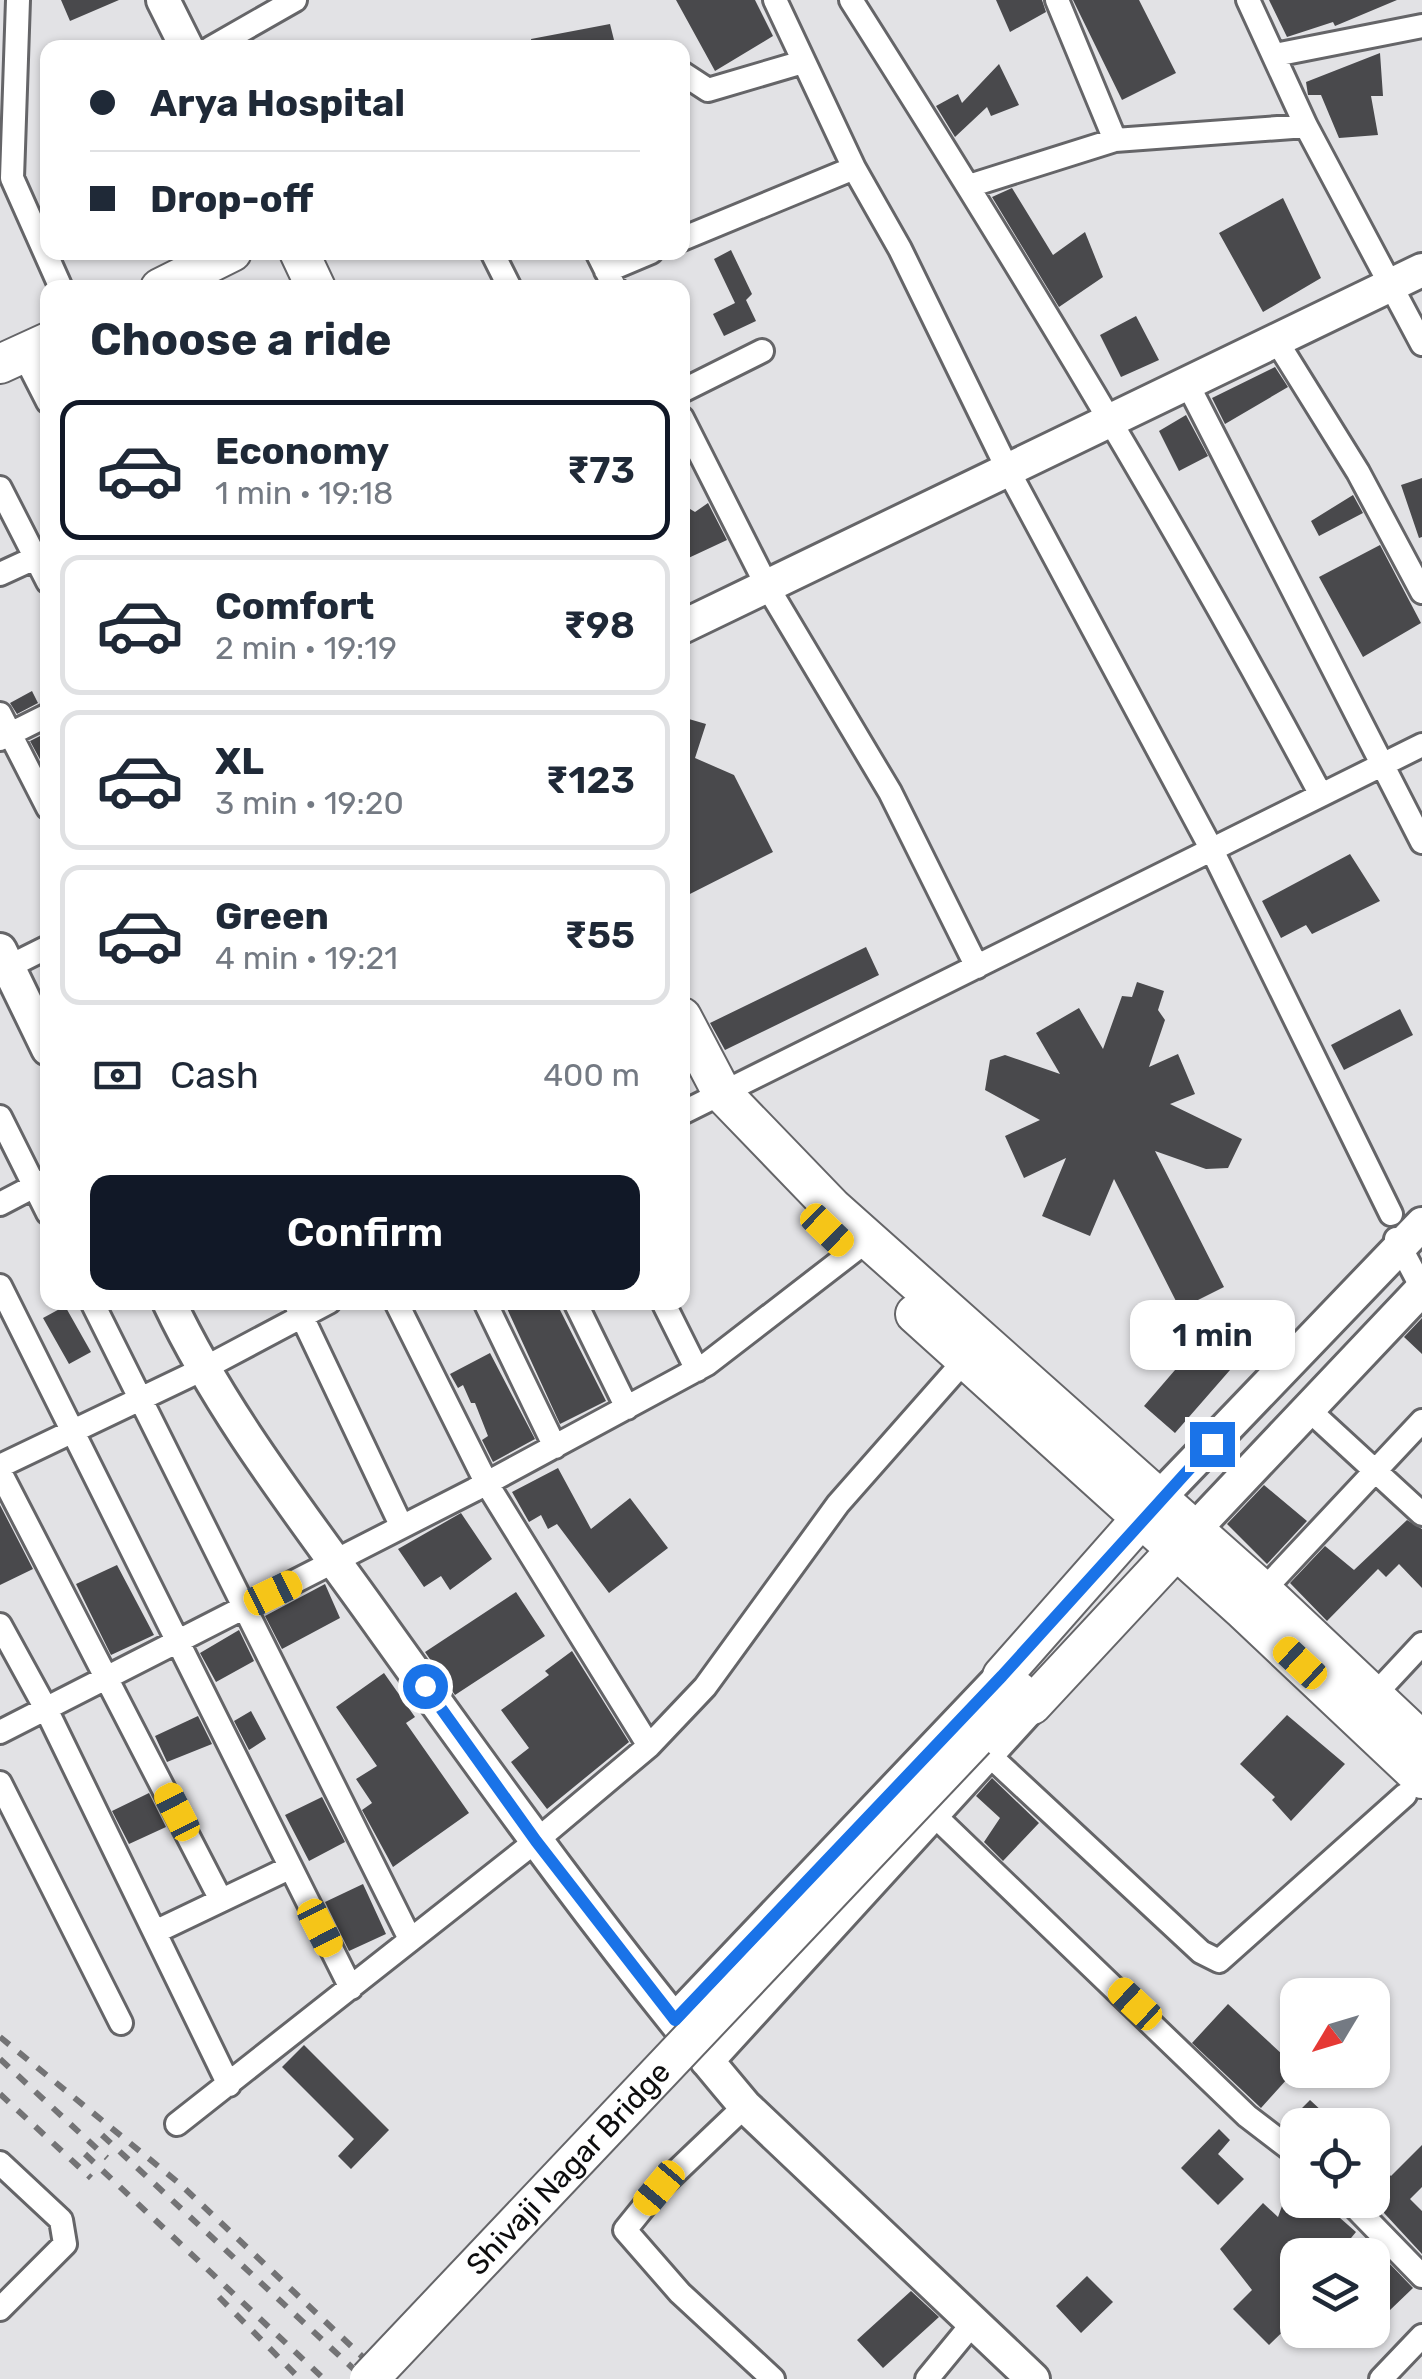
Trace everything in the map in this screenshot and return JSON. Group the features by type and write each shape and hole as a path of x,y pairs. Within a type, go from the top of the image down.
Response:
{"main road":[{"path":"163,0 183,40"},
{"path":"176,280 216,260"},
{"path":"690,619 768,586 1422,270"},
{"path":"3,962 40,1034"},
{"path":"690,1063 696,1096 1366,1704 1417,1771"},
{"path":"1017,1690 1149,1510 1409,1234"},
{"path":"861,1248 965,1360 1149,1510"},
{"path":"675,2020 1017,1690 1184,1541 1422,1289"},
{"path":"173,1310 201,1370 336,1562 536,1841 707,2061 745,2106 1034,2379"},
{"name":"Shivaji Nagar Bridge","path":"369,2379 981,1747 1017,1690"},
{"path":"707,2061 935,1816 981,1747"}],"street":[{"path":"18,0 12,178 40,241"},
{"path":"225,40 296,0"},
{"path":"775,0 854,168 900,248 1008,470 1212,850 1409,1234 1422,1289"},
{"path":"851,0 1110,420 1197,567 1322,795"},
{"path":"1057,0 1115,140"},
{"path":"1248,0 1306,126 1422,344"},
{"path":"1275,56 1422,26"},
{"path":"690,78 708,90 803,62"},
{"path":"969,186 1115,140 1306,126"},
{"path":"690,236 854,168"},
{"path":"606,270 630,260"},
{"path":"1276,340 1358,472 1422,592"},
{"path":"690,387 762,351"},
{"path":"24,353 40,386"},
{"path":"1187,383 1422,842"},
{"path":"690,434 768,586 890,792 977,967"},
{"path":"0,488 40,553"},
{"path":"0,574 40,555"},
{"path":"40,718 3,729 40,794"},
{"path":"696,1096 977,967 1422,745"},
{"path":"3,962 40,949"},
{"path":"0,1118 40,1181"},
{"path":"0,1204 40,1184"},
{"path":"0,1732 487,1484 697,1370 861,1248"},
{"path":"0,1286 351,1988"},
{"path":"96,1310 410,1939"},
{"path":"221,1900 0,1469 201,1370 299,1310 401,1525"},
{"path":"400,1310 487,1484 649,1746"},
{"path":"488,1310 555,1447"},
{"path":"579,1310 627,1408"},
{"path":"667,1310 697,1370"},
{"path":"177,2124 536,1841 649,1746 705,1686 838,1504 965,1360"},
{"path":"1308,1410 1422,1514"},
{"path":"1254,1601 1422,1421"},
{"path":"0,1625 45,1707 229,2085"},
{"path":"1366,1704 1422,1644"},
{"path":"981,1747 1201,1952 1219,1961 1417,1771"},
{"path":"0,1782 121,2023"},
{"path":"935,1816 1246,2116 1280,2142"},
{"path":"155,1932 289,1868"},
{"path":"745,2106 659,2188 624,2230 680,2293 773,2379"},
{"path":"0,2162 54,2212 66,2232 65,2244 0,2309"},
{"path":"1366,2218 1422,2276"},
{"path":"926,2379 973,2323"},
{"path":"1382,2379 1422,2336"}],"building":[{"path":"61,0 119,0 70,21"},
{"path":"676,0 755,0 773,36 715,71"},
{"path":"996,0 1042,0 1046,12 1010,32"},
{"path":"1073,0 1139,0 1176,73 1122,100"},
{"path":"1269,0 1397,0 1335,26 1333,22 1287,37"},
{"path":"610,24 614,40 531,40"},
{"path":"1380,53 1383,96 1371,96 1378,135 1339,138 1321,95 1308,95 1306,82"},
{"path":"999,64 1019,105 991,116 987,107 955,137 936,106 958,94 962,103"},
{"path":"1012,188 1053,255 1085,232 1103,277 1059,307 992,197"},
{"path":"1283,198 1321,278 1263,312 1219,233"},
{"path":"731,250 752,294 746,300 756,321 724,336 713,314 735,303 714,259"},
{"path":"1136,316 1159,360 1121,377 1100,335"},
{"path":"1275,367 1288,387 1225,424 1212,398"},
{"path":"1186,415 1208,456 1179,471 1159,431"},
{"path":"1422,478 1422,537 1419,538 1401,485"},
{"path":"1353,495 1363,513 1319,536 1311,521"},
{"path":"708,503 727,540 690,557 690,509 695,512"},
{"path":"1380,545 1421,623 1363,657 1319,577"},
{"path":"32,691 38,703 17,714 10,703"},
{"path":"690,719 706,724 695,758 734,775 773,852 690,894"},
{"path":"40,736 40,759 30,741"},
{"path":"1350,854 1380,901 1312,934 1306,925 1281,938 1262,901"},
{"path":"866,947 879,975 725,1050 710,1023"},
{"path":"1137,982 1164,991 1158,1010 1165,1020 1149,1067 1178,1054 1195,1094 1170,1104 1242,1139 1228,1168 1206,1169 1155,1151 1224,1287 1180,1309 1114,1179 1090,1236 1042,1216 1066,1158 1024,1178 1005,1136 1040,1120 985,1090 990,1060 1005,1055 1060,1074 1036,1033 1079,1008 1103,1049 1122,996 1132,997"},
{"path":"1400,1009 1413,1035 1344,1070 1331,1045"},
{"path":"58,1310 67,1310 91,1352 69,1364 43,1318"},
{"path":"508,1310 560,1310 606,1401 560,1424"},
{"path":"1422,1318 1422,1354 1404,1337"},
{"path":"1206,1334 1237,1362 1175,1433 1144,1406"},
{"path":"490,1353 535,1439 493,1462 482,1440 488,1436 475,1403 471,1403 463,1385 458,1388 450,1374"},
{"path":"558,1468 591,1529 630,1498 668,1548 609,1593 557,1524 548,1529 541,1515 529,1522 512,1492"},
{"path":"1264,1485 1307,1521 1267,1564 1227,1524"},
{"path":"0,1505 33,1569 0,1585"},
{"path":"461,1513 492,1559 450,1590 441,1576 424,1587 398,1549"},
{"path":"1407,1520 1422,1529 1422,1588 1399,1564 1386,1577 1378,1569 1327,1621 1290,1583 1325,1546 1354,1570"},
{"path":"117,1565 154,1635 111,1655 76,1584"},
{"path":"325,1584 340,1618 282,1649 265,1616"},
{"path":"516,1592 545,1636 455,1695 425,1652"},
{"path":"239,1630 254,1661 216,1682 200,1653"},
{"path":"572,1651 629,1742 547,1809 511,1762 529,1748 501,1710 549,1675 545,1671"},
{"path":"384,1673 415,1717 406,1723 469,1813 393,1867 362,1810 372,1803 356,1779 377,1766 336,1707"},
{"path":"251,1711 266,1739 249,1750 234,1721"},
{"path":"1287,1715 1345,1764 1291,1821 1272,1800 1275,1797 1240,1764"},
{"path":"198,1716 212,1744 167,1762 155,1736"},
{"path":"992,1778 1039,1823 1003,1861 984,1842 1000,1818 976,1796"},
{"path":"149,1793 166,1827 129,1844 112,1811"},
{"path":"322,1797 345,1842 309,1861 285,1815"},
{"path":"363,1884 386,1934 349,1951 325,1902"},
{"path":"1228,2004 1280,2052 1280,2087 1261,2108 1192,2043"},
{"path":"304,2045 389,2130 351,2169 338,2156 354,2139 282,2067"},
{"path":"1310,2100 1319,2108 1302,2108"},
{"path":"1219,2129 1230,2140 1218,2154 1244,2179 1218,2205 1181,2168"},
{"path":"1422,2145 1422,2187 1410,2199 1422,2211 1422,2254 1389,2218 1391,2176"},
{"path":"1263,2203 1278,2217 1280,2211 1280,2218 1340,2218 1356,2232 1351,2238 1280,2238 1280,2334 1269,2345 1233,2309 1252,2290 1220,2249"},
{"path":"1390,2264 1413,2288 1390,2310"},
{"path":"1087,2276 1113,2302 1081,2333 1056,2306"},
{"path":"911,2291 939,2317 883,2368 857,2340"}],"railway":[{"path":"0,2037 180,2184 386,2379"},
{"path":"0,2059 107,2158"},
{"path":"0,2094 91,2178"},
{"path":"102,2135 359,2374"},
{"path":"85,2154 324,2379"},
{"path":"219,2297 300,2379"}],"route":[{"path":"425,1686 536,1841 675,2020 1002,1676 1158,1499 1212,1444"}]}
